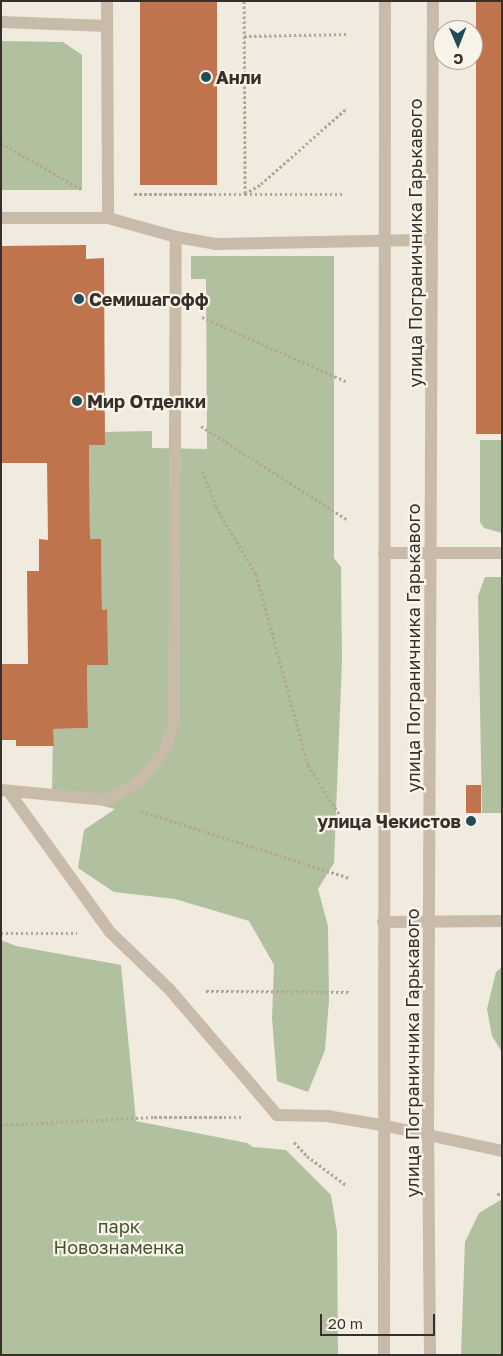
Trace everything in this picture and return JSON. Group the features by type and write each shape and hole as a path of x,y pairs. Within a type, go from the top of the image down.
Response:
{"street":[{"path":"106,1 108,218"},
{"name":"улица Пограничника Гарькавого","path":"384,1355 382,1125 385,1"},
{"name":"улица Пограничника Гарькавого","path":"430,1355 428,1135 433,1"},
{"path":"1,22 107,26"},
{"path":"1,218 108,218 176,237 215,244 432,240"},
{"path":"5,791 107,800 140,781 165,750 174,723 176,237"},
{"path":"384,553 502,553"},
{"path":"5,791 110,932 170,990 277,1115 327,1116 382,1125 502,1151"},
{"path":"383,922 502,921"}],"path":[{"path":"244,1 244,194"},
{"path":"244,36 348,34"},
{"path":"244,194 261,184 347,108"},
{"path":"1,143 76,186"},
{"path":"108,195 345,194"},
{"path":"176,306 347,382"},
{"path":"198,424 348,520"},
{"path":"175,432 200,461 216,507 256,574 308,765 348,828"},
{"path":"107,800 350,878"},
{"path":"1,934 68,933"},
{"path":"170,990 349,992"},
{"path":"1,1125 154,1117 198,1118"},
{"path":"307,1156 346,1185"},
{"path":"497,1194 502,1194"}],"green space":[{"path":"1,41 63,42 82,55 82,190 1,190"},
{"path":"191,256 334,256 334,558 341,567 342,660 334,863 318,889 328,926 329,1000 325,1050 308,1092 277,1081 272,1018 274,965 249,921 175,899 114,892 78,868 84,830 115,809 52,793 53,729 88,728 87,665 107,665 106,609 102,610 101,539 90,539 89,445 105,445 105,432 152,431 152,448 207,449 206,279 191,279"},
{"path":"480,440 502,440 502,533 484,528 480,522"},
{"path":"485,577 502,577 502,813 482,813 478,596"},
{"name":"парк Новознаменка","path":"1,940 16,946 121,965 136,1121 247,1143 253,1147 286,1150 331,1195 337,1232 338,1355 1,1355"},
{"path":"502,967 502,1052 492,1036 487,1009 496,972"},
{"path":"502,1199 502,1355 461,1355 465,1242 479,1213"}],"building":[{"path":"140,1 217,1 217,185 140,185"},
{"path":"476,1 502,1 502,434 476,434 476,70 483,70 483,20 476,20"},
{"path":"86,245 86,259 104,258 105,445 89,445 90,539 101,539 102,610 107,609 108,665 87,665 88,728 53,729 54,746 16,746 16,740 1,740 1,664 28,664 27,571 39,571 39,539 48,540 47,463 1,463 1,246"},
{"path":"466,785 481,785 481,813 466,813"}],"place":[{"name":"Анли","path":"206,77"},
{"name":"Семишагофф","path":"79,299"},
{"name":"Мир Отделки","path":"77,401"},
{"name":"улица Чекистов","path":"471,821"}]}
